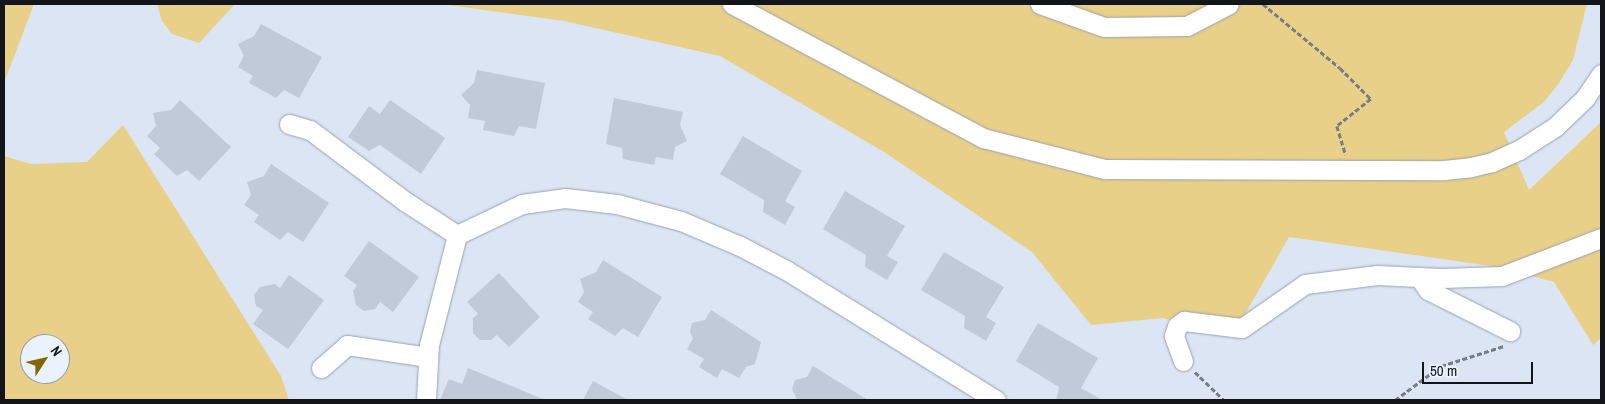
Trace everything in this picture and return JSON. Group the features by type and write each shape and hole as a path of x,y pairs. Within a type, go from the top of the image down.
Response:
{"street":[{"path":"732,4 983,138 1105,169 1444,170 1492,162 1519,150 1555,127 1585,98 1601,74"},
{"path":"1040,4 1104,27 1187,26 1229,4"},
{"path":"289,124 310,130 406,202 457,235"},
{"path":"457,235 522,204 565,198 617,204 681,222 740,246 786,270 996,400"},
{"path":"426,400 428,357 457,235"},
{"path":"1183,361 1174,336 1177,326 1184,320 1242,328 1305,284 1377,274 1419,277 1502,276 1601,238"},
{"path":"1419,277 1428,290 1510,331"},
{"path":"321,368 347,345 428,357"}],"path":[{"path":"1263,4 1340,68 1370,99 1337,126 1351,170"},
{"path":"1395,400 1441,366 1504,346 1510,341 1510,331"},
{"path":"1183,361 1224,400"}],"shaded area":[{"path":"4,4 34,4 4,83"},
{"path":"157,4 235,4 199,43 172,34 162,21"},
{"path":"441,4 1587,4 1573,60 1559,83 1544,102 1504,132 1529,190 1601,122 1601,338 1593,345 1554,282 1498,267 1289,237 1235,332 1214,332 1163,318 1091,325 1032,252 884,152 720,56 564,21"},
{"path":"123,125 281,376 289,400 4,400 4,156 31,164 87,162"}],"building":[{"path":"261,24 322,57 299,98 284,90 276,98 249,83 253,76 238,67 244,56 238,44 254,36"},
{"path":"477,70 545,83 536,129 519,126 514,136 483,130 485,121 468,118 470,105 461,95 474,83"},
{"path":"614,98 683,112 680,125 687,141 675,147 673,160 656,157 654,165 623,159 622,148 606,144"},
{"path":"180,100 231,147 199,181 187,170 177,176 154,154 160,148 147,136 156,126 153,113 171,110"},
{"path":"390,100 445,138 421,174 380,145 369,151 348,137 369,106 380,114"},
{"path":"743,136 802,171 785,201 795,207 785,225 763,212 764,200 720,174"},
{"path":"271,164 329,203 303,242 288,232 280,240 254,222 259,215 244,205 251,195 247,182 264,176"},
{"path":"845,191 905,226 887,256 898,262 887,280 865,267 866,255 823,229"},
{"path":"369,241 419,277 393,312 380,302 375,309 364,311 356,305 353,291 357,285 344,276"},
{"path":"944,252 1004,287 986,317 996,323 986,341 964,328 965,316 921,290"},
{"path":"603,260 662,297 638,337 623,328 615,336 588,319 593,312 578,302 584,292 580,279 596,272"},
{"path":"499,273 540,317 509,347 497,335 491,340 480,340 473,333 473,318 478,314 467,302"},
{"path":"289,275 324,300 288,349 253,324 263,310 256,306 254,295 260,287 275,284 280,288"},
{"path":"711,310 761,342 755,364 746,367 739,378 722,369 717,378 699,367 704,359 687,349 693,339 690,332 692,323 705,320"},
{"path":"1038,323 1098,358 1081,388 1102,400 1056,400 1059,387 1016,361"},
{"path":"813,366 868,400 797,400 792,389 795,380 807,377"},
{"path":"468,368 545,400 440,400 449,379 462,384"},
{"path":"593,381 628,400 583,400"}]}
